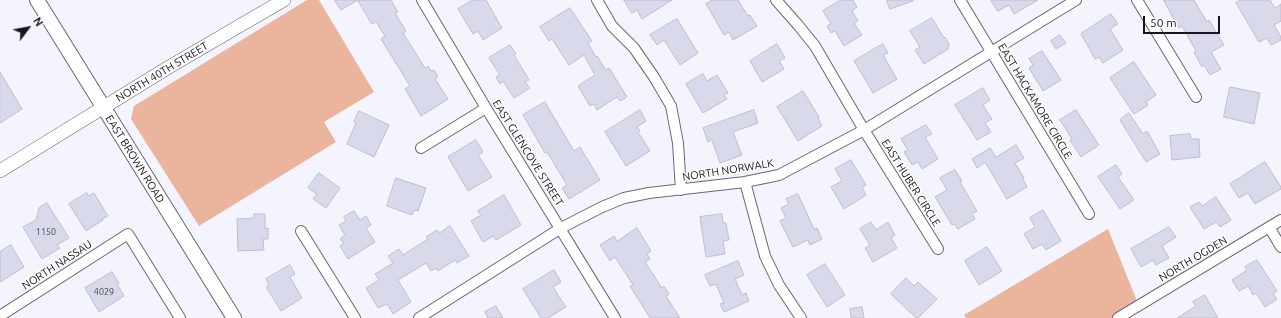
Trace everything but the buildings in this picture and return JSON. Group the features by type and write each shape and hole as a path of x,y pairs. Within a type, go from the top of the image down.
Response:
{"main road":[{"name":"EAST BROWN ROAD","path":"37,0 234,318"}],"street":[{"name":"EAST GLENCOVE STREET","path":"422,0 486,108 615,318"},
{"path":"597,0 612,26 634,48 654,77 671,106 678,144 681,190"},
{"name":"EAST HUBER CIRCLE","path":"776,0 815,46 864,130 938,250"},
{"name":"EAST HACKAMORE CIRCLE","path":"960,0 1089,214"},
{"name":"NORTH NORWALK","path":"418,318 561,228 602,207 624,198 649,193 746,182 779,175 864,130 1076,0"},
{"path":"1137,0 1196,96"},
{"name":"NORTH 40TH STREET","path":"0,171 102,107 277,2"},
{"path":"421,148 486,108"},
{"path":"746,182 765,256 780,285 801,318"},
{"name":"NORTH OGDEN","path":"1118,318 1281,220"},
{"path":"1269,227 1281,246"},
{"path":"301,231 355,318"},
{"name":"NORTH NASSAU","path":"0,316 128,234 180,318"}],"shaded area":[{"path":"307,0 319,0 374,92 324,122 336,142 199,226 131,119 134,106"},
{"path":"1108,229 1139,306 1119,318 966,318 964,315"}]}
